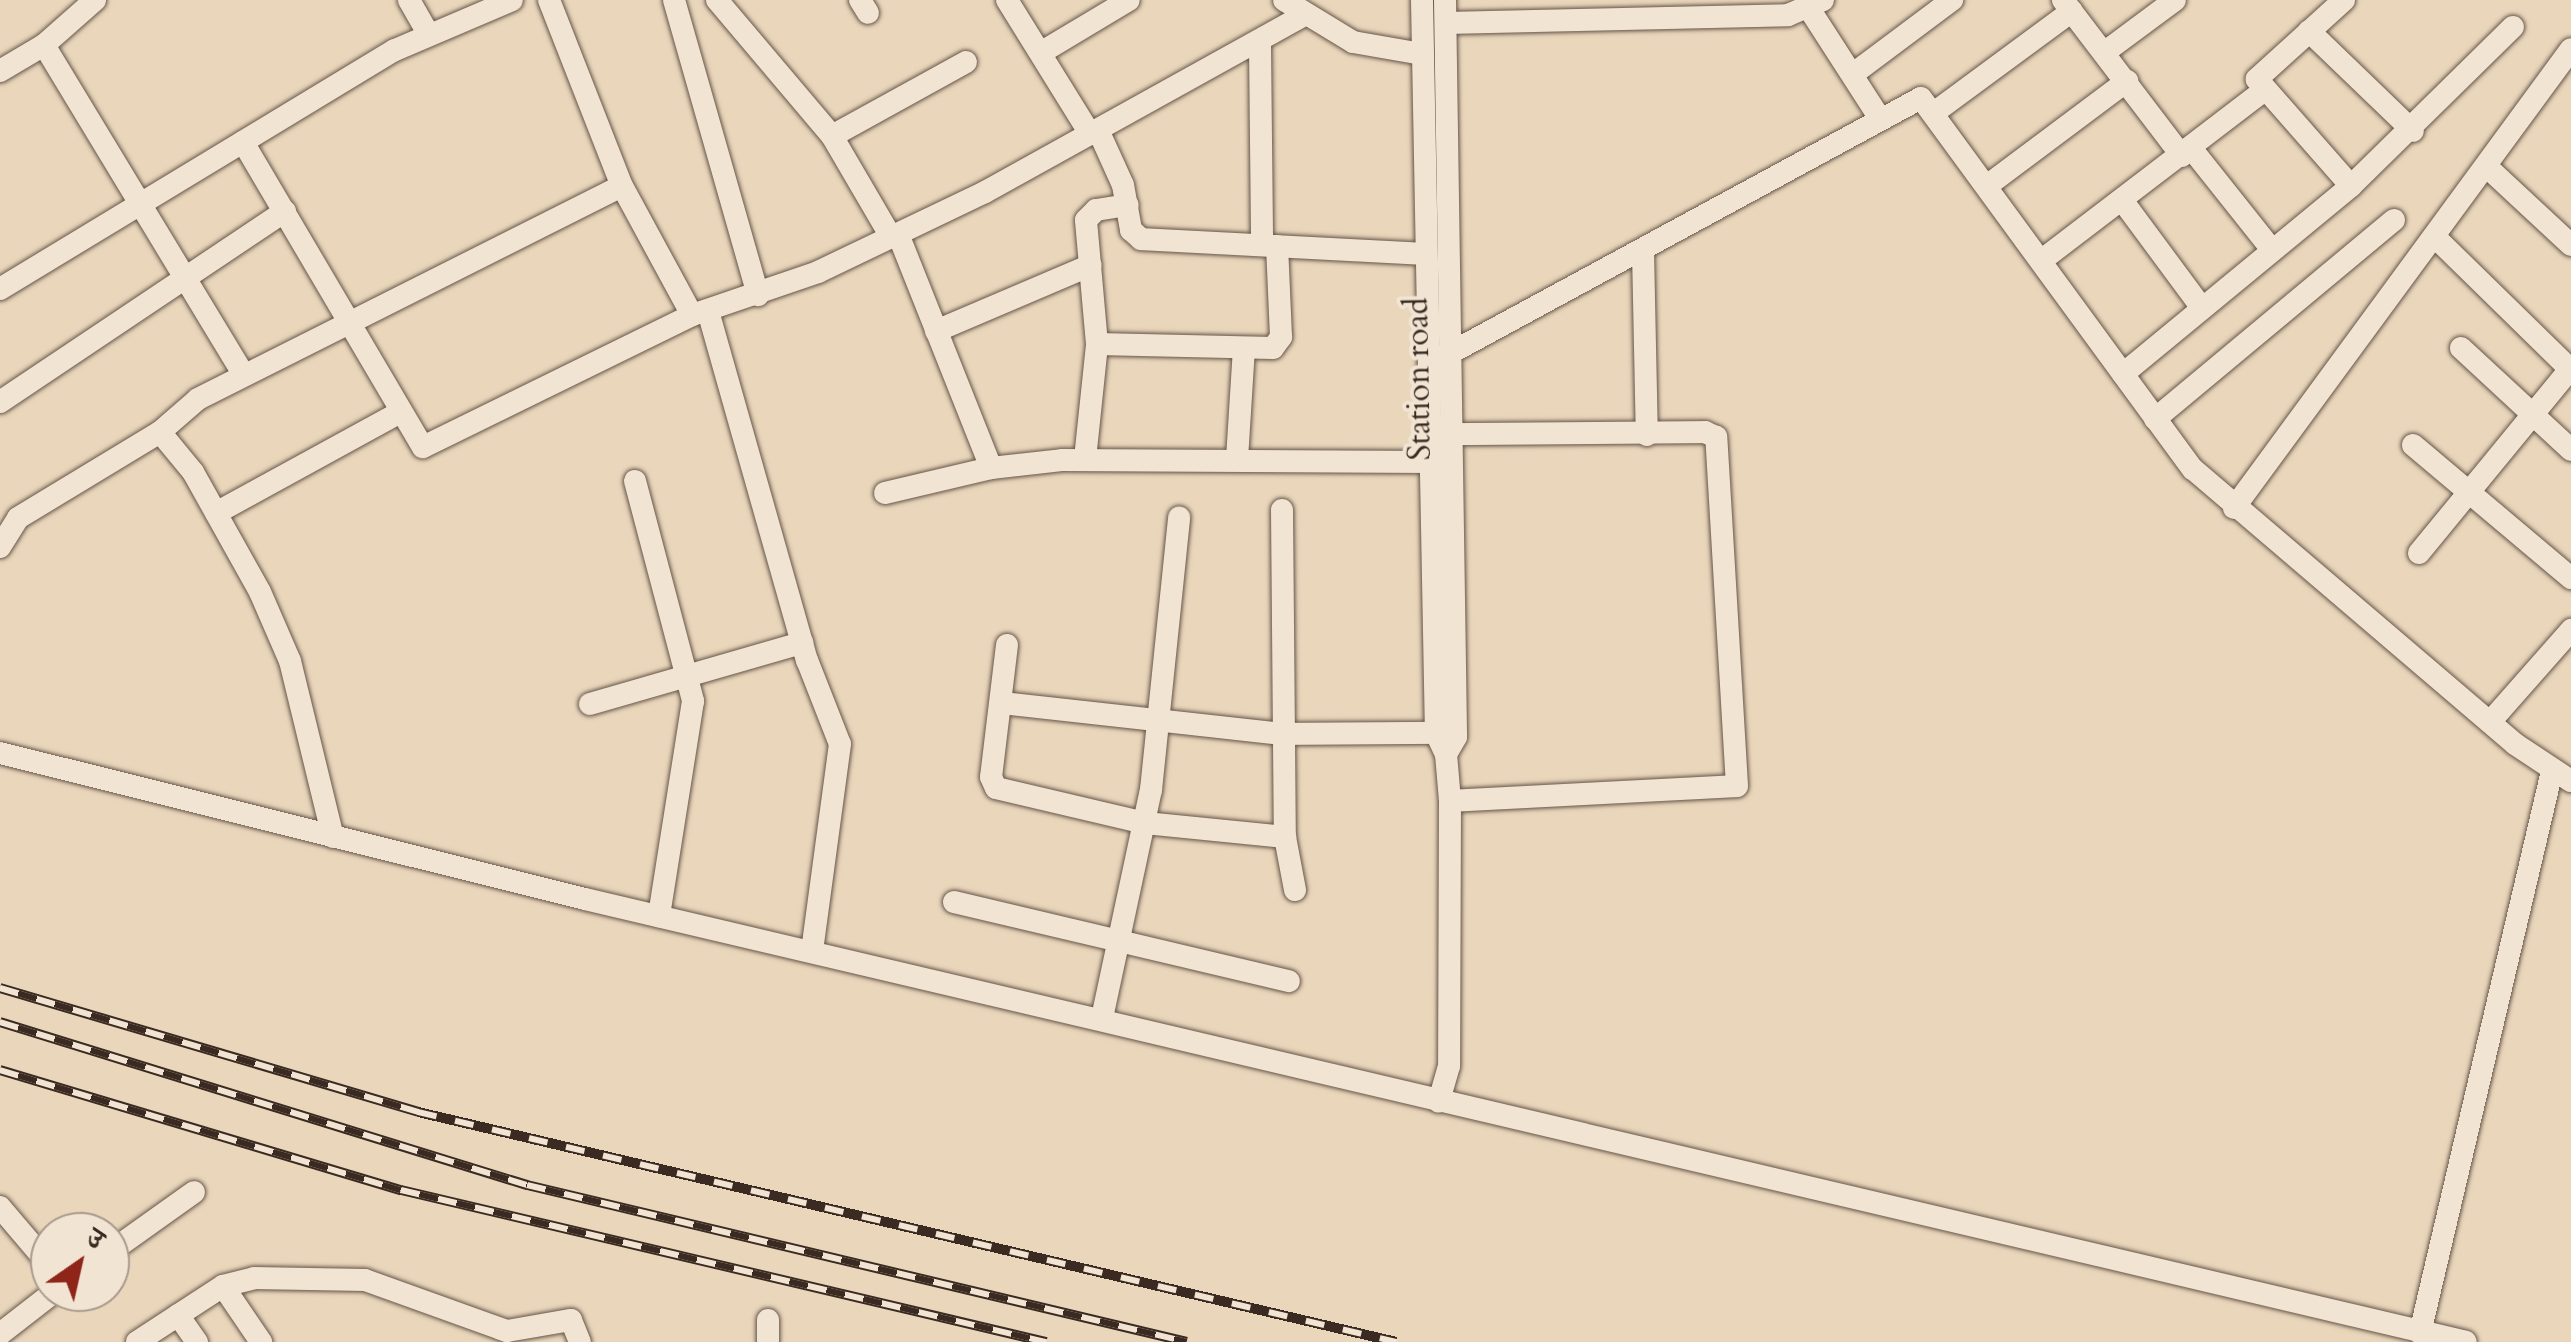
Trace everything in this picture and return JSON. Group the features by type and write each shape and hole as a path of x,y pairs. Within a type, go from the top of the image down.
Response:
{"street":[{"path":"0,71 44,45 95,0"},
{"path":"409,0 429,34"},
{"path":"0,289 429,34 512,0"},
{"path":"550,0 622,186 700,313 841,757 812,951"},
{"path":"674,0 758,296"},
{"path":"717,0 832,136 895,236 992,468"},
{"path":"1007,0 1094,132 1128,205 1131,230 1141,239 1425,254"},
{"path":"1042,52 1130,0"},
{"path":"1284,0 1304,16 1353,42 1422,54"},
{"name":"Station road","path":"1422,0 1431,462 1441,744 1450,801 1449,1066 1439,1102"},
{"path":"1853,74 1952,0"},
{"path":"2105,52 2175,0"},
{"path":"2344,0 2260,74 2263,90 2351,186"},
{"path":"1445,11 1816,5 1879,117"},
{"path":"1936,112 2068,6 2272,250"},
{"name":"Station road","path":"1441,744 1456,737 1445,11"},
{"path":"243,142 350,322 416,443 432,445 700,313 758,296 895,236 1260,44 1304,16"},
{"path":"2123,374 2351,186 2513,27"},
{"path":"2308,31 2412,130"},
{"path":"1097,344 1244,349 1279,344 1260,44"},
{"path":"44,45 136,206 243,374"},
{"path":"2234,508 2568,61"},
{"path":"832,136 966,62"},
{"path":"1988,185 2127,81"},
{"path":"2042,260 2263,90"},
{"path":"1430,364 1643,251 1879,117 1921,98 1936,112 2155,420 2234,508 2490,722 2561,776 2420,1333"},
{"path":"2486,166 2571,245"},
{"path":"0,547 18,518 160,432 198,399 622,186"},
{"path":"2122,200 2202,308"},
{"path":"1085,459 1097,344 1089,214 1128,205"},
{"path":"0,402 184,284 285,211"},
{"path":"2155,420 2394,220"},
{"path":"2420,553 2571,369 2434,237"},
{"path":"1643,251 1647,434"},
{"path":"936,332 1090,264"},
{"path":"2461,348 2571,450"},
{"path":"1237,459 1244,349"},
{"path":"216,513 398,413"},
{"path":"160,432 216,513 290,662 333,836"},
{"path":"1450,801 1737,786 1716,438 1705,432 1452,434"},
{"path":"2412,446 2571,578"},
{"path":"884,492 992,468 1085,459 1431,462"},
{"path":"636,482 690,677 692,725 659,916"},
{"path":"1282,510 1285,837 1295,890"},
{"path":"1102,1018 1145,823 1180,517"},
{"path":"2490,722 2571,630"},
{"path":"590,704 802,643"},
{"path":"1007,645 991,776 996,788 1145,823 1285,837"},
{"path":"1002,703 1282,734 1441,744"},
{"path":"0,753 659,916 2466,1342"},
{"path":"954,902 1289,981"},
{"path":"130,1238 194,1192"},
{"path":"0,1206 30,1242"},
{"path":"137,1342 223,1286 254,1278 365,1280 497,1335 571,1320 580,1342"},
{"path":"223,1286 260,1342"},
{"path":"0,1334 30,1311"},
{"path":"178,1315 196,1342"}],"railway":[{"path":"0,988 418,1112 1396,1342"},
{"path":"0,1022 527,1185 1187,1342"},
{"path":"0,1070 401,1190 1046,1342"}]}
